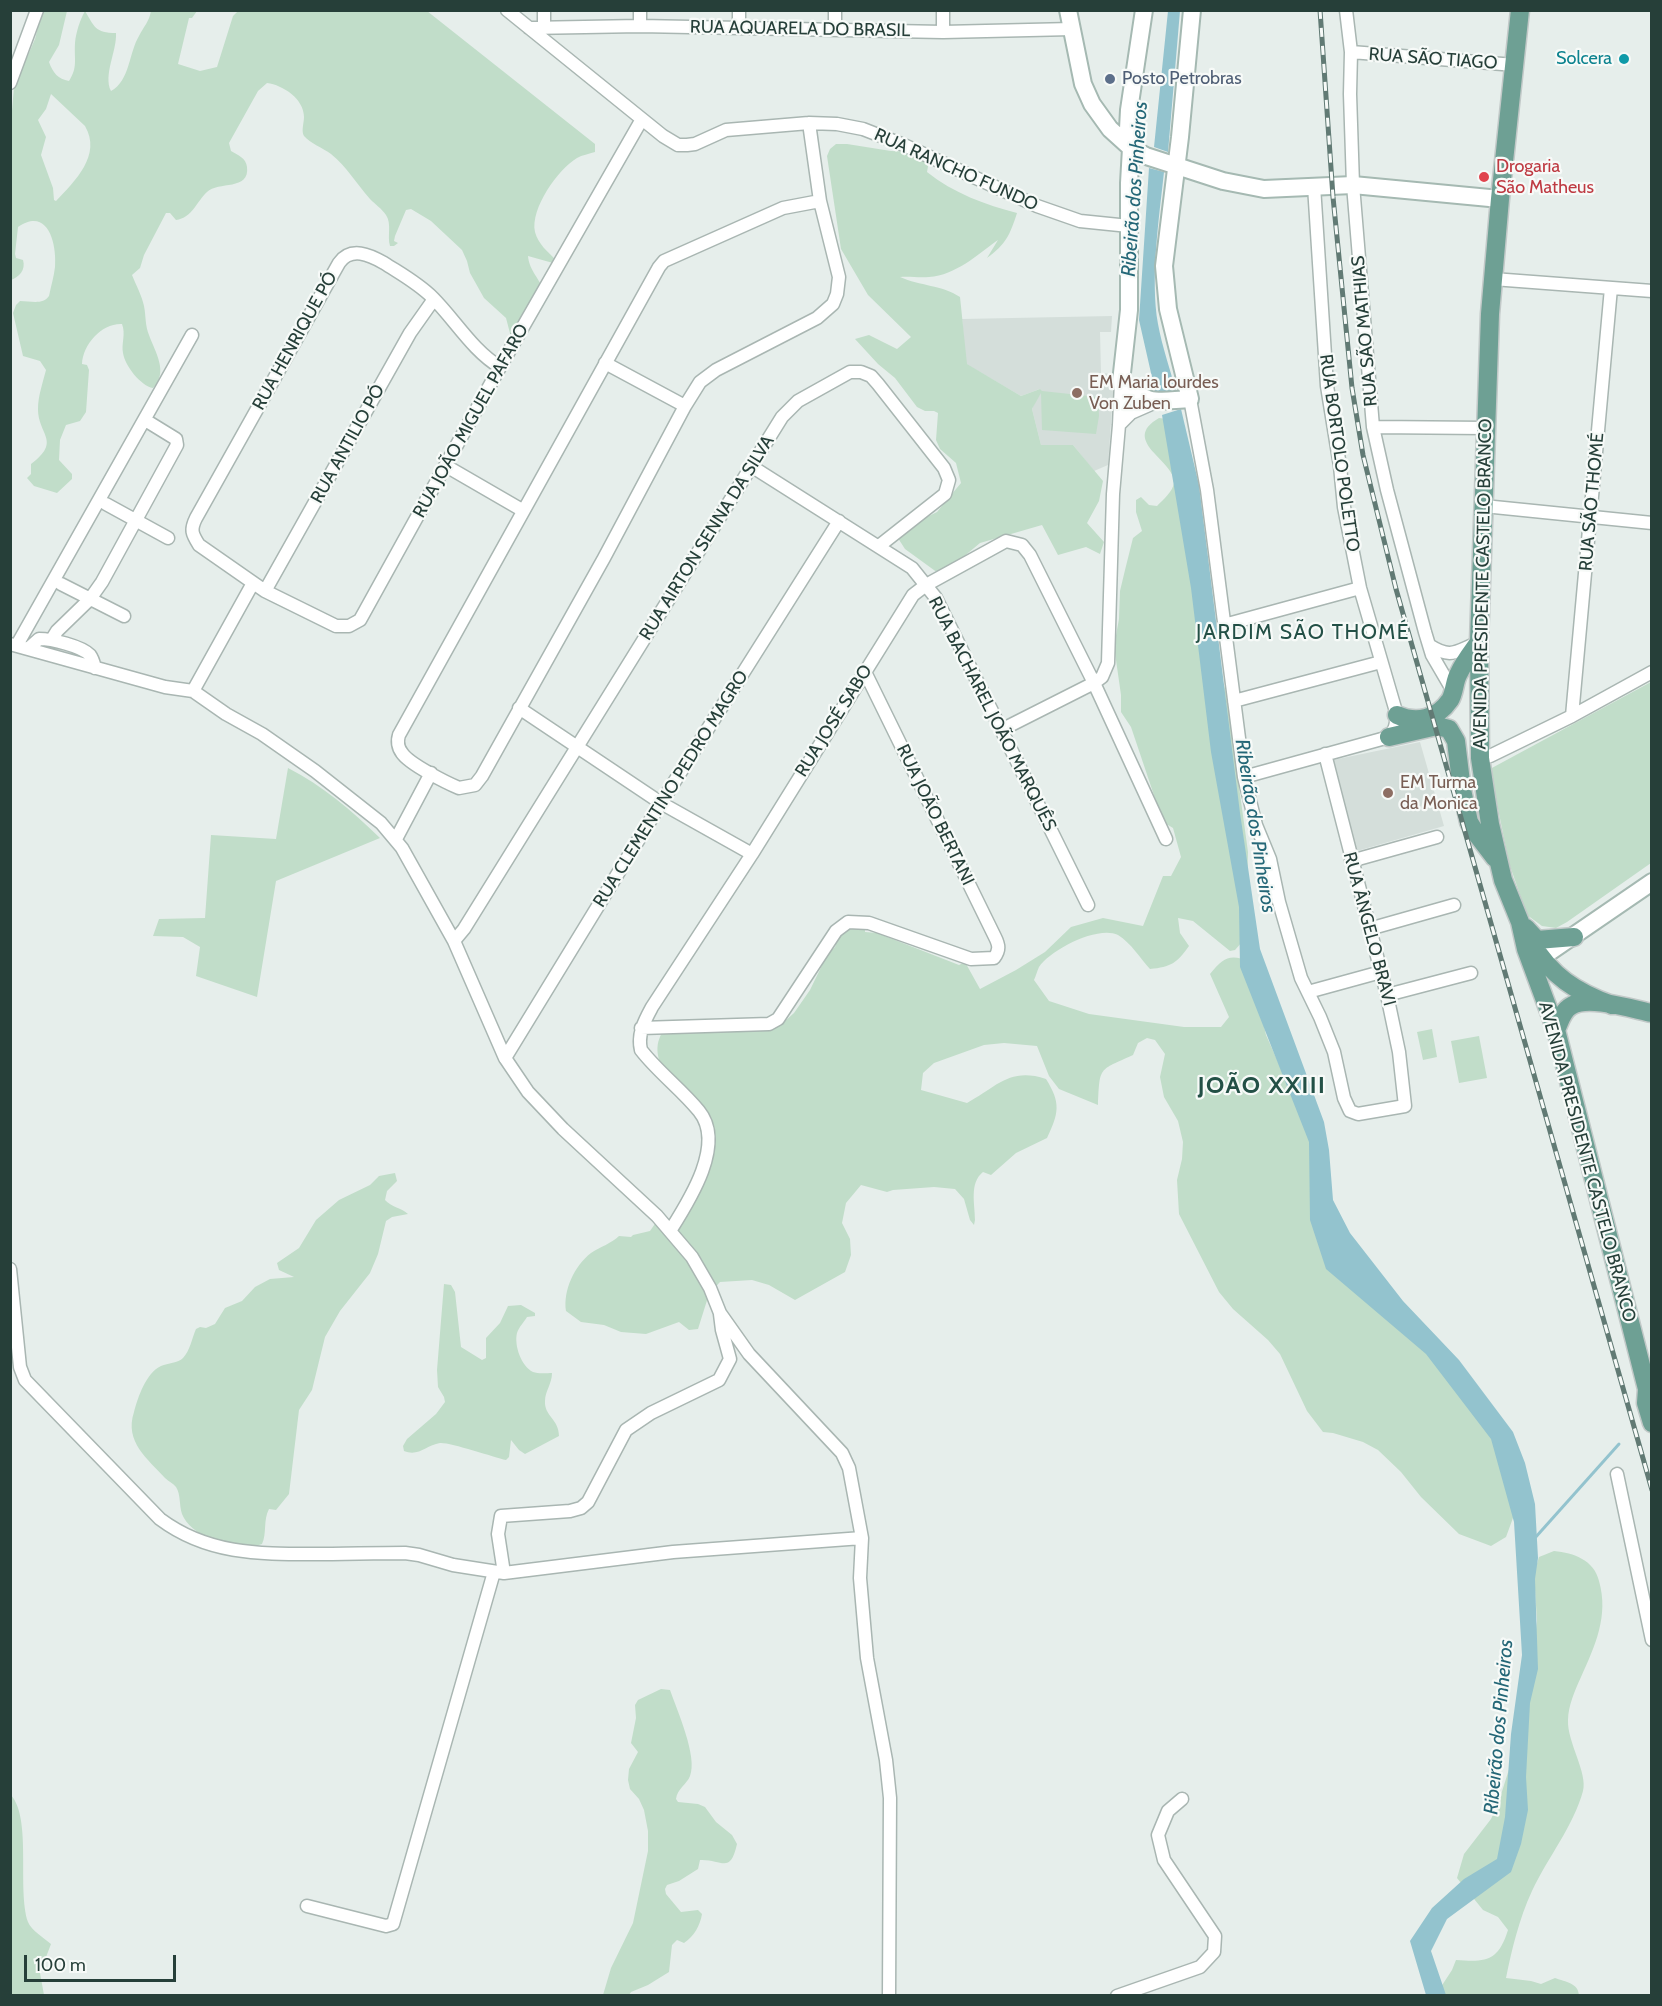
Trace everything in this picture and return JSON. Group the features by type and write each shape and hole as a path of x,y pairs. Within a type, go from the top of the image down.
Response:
{"main road":[{"name":"AVENIDA PRESIDENTE CASTELO BRANCO","path":"1520,10 1493,279 1479,642 1480,758 1490,824 1503,880 1533,954 1556,1030 1649,1403"},
{"path":"1397,715 1413,721 1427,719 1449,700 1458,674 1479,642"},
{"path":"1389,737 1437,726 1449,729 1456,741 1462,790 1469,822 1499,864"},
{"path":"1520,922 1538,940 1574,937"},
{"path":"1533,954 1563,980 1586,995 1612,1005"},
{"path":"1556,1030 1563,1014 1570,1006 1590,1002 1652,1013"}],"street":[{"path":"10,83 37,10"},
{"name":"RUA RANCHO FUNDO","path":"507,10 663,136 678,145 695,144 726,130 809,123 837,124 863,129 904,145 1037,206 1080,221 1129,226"},
{"path":"544,10 544,26"},
{"path":"640,10 640,26"},
{"path":"739,10 739,28"},
{"path":"835,10 835,29"},
{"path":"943,10 943,32"},
{"path":"1068,10 1083,84 1092,104 1110,129 1139,152 1171,165 1223,181 1264,189 1353,185 1500,199"},
{"path":"1001,730 1094,683 1102,677 1110,655 1113,494 1121,382 1130,310 1129,183 1139,152 1128,129 1129,110 1144,10"},
{"path":"1192,10 1180,137 1171,165 1165,288 1184,399 1207,490 1244,777 1256,825 1270,859 1278,902 1301,978 1308,992 1381,972"},
{"name":"RUA SÃO MATHIAS","path":"1346,10 1351,52 1353,185 1373,427 1387,490 1432,655 1454,691"},
{"name":"RUA AQUARELA DO BRASIL","path":"529,28 640,26 943,32 1072,29"},
{"name":"RUA SÃO TIAGO","path":"1351,52 1515,65"},
{"name":"RUA JOÃO MIGUEL PAFARO","path":"253,583 336,626 349,626 360,620 642,119"},
{"path":"809,123 820,201 839,277 833,304 817,318 716,370 700,382 604,558 475,785 459,788 411,762 402,754 397,740 399,735 654,274 664,261 783,208 820,201"},
{"name":"RUA BORTOLO POLETTO","path":"1314,186 1327,386 1344,507 1360,588 1397,715"},
{"name":"RUA HENRIQUE PÓ","path":"253,583 199,545 192,535 191,528 339,263 349,254 369,254 418,284 486,357 500,368"},
{"path":"1493,279 1652,291"},
{"name":"RUA SÃO THOMÉ","path":"1572,716 1611,288"},
{"name":"RUA ANTILIO PÓ","path":"265,591 410,333 434,299"},
{"path":"19,646 192,335"},
{"path":"605,363 685,406"},
{"name":"RUA AIRTON SENNA DA SILVA","path":"454,941 464,929 782,417 798,401 850,372 861,372 870,376 944,468 949,480 945,494 879,546"},
{"path":"1121,382 1137,395 1156,402"},
{"path":"1119,425 1131,413 1156,402 1184,399"},
{"path":"52,639 57,631 90,599 137,521 177,445 176,439 150,423"},
{"path":"1373,427 1486,428"},
{"path":"446,466 522,510"},
{"name":"RUA BACHAREL JOÃO MARQUÊS","path":"751,466 912,568 936,598 1088,905"},
{"path":"105,504 168,538"},
{"path":"1484,506 1652,523"},
{"name":"RUA CLEMENTINO PEDRO MAGRO","path":"505,1058 661,803 839,521"},
{"name":"RUA JOSÉ SABO","path":"641,1028 652,1006 752,854 904,607 913,595 926,585 1006,541 1022,545 1030,555 1094,683 1166,839"},
{"path":"193,691 253,583"},
{"path":"61,584 124,616"},
{"path":"1224,625 1360,588"},
{"path":"19,646 39,639 52,639 87,652 92,657 95,668"},
{"path":"1429,645 1440,652 1449,654 1479,642"},
{"path":"19,646 165,687 193,691 226,714 262,734 315,771 381,823 396,839 454,941 505,1058 528,1092 562,1129 657,1216 693,1257 720,1313 749,1354 842,1453 849,1468 862,1538 860,1578 867,1658 886,1760 890,1798 889,1995"},
{"path":"1234,701 1381,662"},
{"name":"RUA JOÃO BERTANI","path":"641,1028 769,1024 778,1019 836,931 848,922 869,923 972,959 994,958 999,949 995,937 865,672"},
{"path":"1480,758 1490,756 1572,716 1652,672"},
{"path":"519,708 661,803 752,854"},
{"path":"1244,777 1389,737 1394,733 1397,715"},
{"name":"RUA ÂNGELO BRAVI","path":"1308,992 1334,1052 1344,1098 1350,1111 1358,1114 1406,1106 1399,1052 1387,994 1325,754"},
{"path":"396,839 431,773"},
{"path":"1351,861 1437,837"},
{"path":"1533,954 1574,937 1652,882"},
{"path":"1369,929 1454,905"},
{"path":"1563,980 1560,959 1562,952 1574,937"},
{"path":"1387,994 1471,973"},
{"path":"641,1028 639,1043 641,1050 700,1112 709,1134 708,1150 693,1193 670,1231"},
{"path":"10,1269 20,1367 25,1380 35,1393 152,1511 175,1531 192,1539 232,1551 258,1554 405,1553 453,1565 499,1572 673,1552 862,1538"},
{"path":"308,1906 386,1926 393,1924 499,1572 498,1534 501,1516 570,1511 581,1508 588,1502 626,1430 651,1413 719,1380 730,1359 720,1313"},
{"path":"1617,1474 1652,1640"},
{"path":"1117,1995 1200,1967 1214,1952 1215,1936 1164,1860 1158,1835 1168,1811 1182,1799"}],"shaded area":[{"name":"EM Maria lourdes Von Zuben","path":"1112,316 1111,332 1100,332 1101,373 1112,374 1113,394 1108,465 1094,471 1073,445 1041,445 1032,409 1040,389 1021,396 966,364 962,319"},
{"name":"EM Turma da Monica","path":"1420,742 1444,826 1357,851 1333,760"}],"green space":[{"path":"42,11 67,11 59,45 49,62 56,75 69,81 75,67 76,35 85,11 93,25 99,30 116,33 109,70 111,91 126,73 136,43 151,11 197,11 192,18 189,18 178,64 200,71 217,67 233,16 238,11 427,11 595,144 595,152 579,157 570,163 554,180 541,201 535,223 536,236 557,261 553,263 528,256 542,289 541,295 525,310 522,327 511,337 506,318 484,298 470,273 462,250 431,221 411,209 406,210 395,236 394,241 398,243 390,246 389,222 384,213 337,159 304,136 303,110 297,99 286,90 267,83 258,91 229,143 231,151 245,161 247,175 239,183 207,192 182,219 176,220 170,213 166,213 144,255 140,268 132,275 143,302 148,332 159,362 158,382 153,388 148,386 130,369 123,353 122,324 107,327 101,331 86,349 82,364 87,365 89,370 86,412 80,421 66,425 60,440 59,460 72,474 72,479 57,493 34,486 27,478 31,474 31,464 40,456 47,443 38,409 46,370 40,361 23,356 13,313 20,301 40,302 49,296 55,270 55,258 52,239 43,224 37,221 28,222 18,227 15,254 16,258 23,260 24,267 19,275 11,280 10,134 14,87 35,39","holes":["51,94 85,126 90,147 88,157 78,176 56,201 41,155 46,137 38,120 46,109"]},
{"path":"836,144 915,152 929,161 927,172 948,186 982,202 1017,213 1006,238 999,248 987,258 998,240 966,263 948,272 929,277 900,277 946,290 960,297 967,364 1021,396 1040,389 1098,397 1099,416 1096,434 1042,430 1041,393 1032,409 1041,445 1073,445 1103,481 1099,501 1087,523 1104,542 1100,554 1086,547 1058,555 1042,525 980,543 956,563 938,573 905,549 896,535 901,530 937,512 961,483 956,463 940,449 936,440 938,413 917,407 895,378 878,364 855,339 869,335 897,349 911,337 868,295 841,249 827,156"},
{"path":"1159,418 1167,419 1215,667 1226,692 1248,852 1249,934 1235,950 1230,951 1193,921 1178,918 1180,933 1189,946 1173,963 1150,969 1123,938 1109,933 1099,933 1075,941 1053,953 1039,967 1034,980 1049,1001 1089,1014 1184,1027 1221,1027 1229,1017 1210,974 1227,959 1237,958 1250,961 1266,1035 1315,1145 1334,1231 1498,1416 1517,1507 1506,1537 1491,1546 1459,1534 1378,1450 1363,1442 1323,1432 1307,1411 1280,1354 1268,1340 1233,1309 1219,1292 1179,1214 1177,1180 1183,1142 1178,1121 1164,1097 1160,1077 1165,1054 1155,1040 1147,1038 1138,1043 1133,1055 1103,1071 1099,1083 1098,1105 1059,1089 1049,1076 1037,1046 1004,1043 984,1045 934,1063 923,1073 921,1090 967,1103 1004,1080 1022,1075 1046,1079 1054,1095 1056,1115 1047,1138 1016,1153 991,1175 983,1172 979,1177 974,1188 974,1225 970,1220 964,1199 955,1189 934,1187 887,1192 861,1185 846,1203 842,1223 850,1239 851,1255 845,1272 795,1300 769,1285 752,1280 720,1282 709,1294 698,1329 689,1330 679,1322 646,1334 621,1332 604,1325 581,1322 566,1311 568,1287 585,1258 619,1236 631,1237 650,1231 661,1215 673,1221 686,1217 707,1170 707,1126 699,1126 701,1118 668,1079 662,1067 658,1056 658,1044 662,1033 762,1026 784,1022 794,1013 810,990 827,955 835,947 839,934 846,926 865,927 865,932 877,933 959,965 965,962 980,989 1045,952 1071,927 1103,918 1143,926 1163,876 1171,876 1181,857 1173,828 1163,822 1131,727 1121,712 1114,646 1119,619 1120,591 1125,570 1133,538 1142,531 1136,512 1136,500 1141,497 1149,505 1157,506 1170,492 1174,483 1167,467 1147,443 1145,435 1148,426"},
{"path":"1651,682 1651,863 1567,922 1556,928 1542,926 1527,915 1509,863 1490,769"},
{"path":"288,768 336,799 380,838 276,881 257,997 196,976 200,947 183,937 153,936 159,919 205,918 211,835 276,839"},
{"path":"1432,1029 1437,1057 1423,1060 1417,1032"},
{"path":"1479,1036 1487,1078 1459,1083 1451,1041"},
{"path":"395,1173 397,1181 387,1191 385,1200 408,1214 392,1217 386,1221 378,1254 370,1273 340,1311 325,1337 312,1390 299,1410 289,1494 276,1510 269,1509 262,1544 251,1548 240,1547 210,1539 186,1521 182,1514 176,1487 145,1457 135,1441 132,1423 143,1386 156,1369 181,1360 189,1348 196,1329 215,1324 225,1308 242,1301 255,1287 270,1279 294,1277 279,1270 277,1263 299,1248 316,1220 339,1200 370,1185 379,1176"},
{"path":"444,1284 451,1285 455,1292 461,1347 482,1360 486,1358 486,1338 500,1323 508,1306 521,1305 535,1313 535,1316 527,1317 518,1331 516,1338 518,1349 525,1365 533,1372 552,1373 545,1397 545,1406 557,1425 559,1436 525,1454 511,1440 509,1457 506,1460 445,1443 435,1444 414,1453 404,1451 403,1446 407,1439 436,1414 445,1402 438,1387 437,1370"},
{"path":"1554,1551 1576,1556 1588,1563 1596,1574 1602,1594 1599,1630 1574,1693 1568,1715 1571,1738 1584,1784 1573,1817 1527,1902 1516,1934 1506,1978 1541,1984 1555,1978 1574,1985 1579,1995 1435,1996 1456,1960 1475,1961 1489,1958 1500,1948 1508,1930 1498,1917 1483,1910 1457,1878 1464,1854 1491,1819 1498,1804 1524,1722 1537,1621 1534,1573 1539,1557"},
{"path":"661,1689 670,1690 686,1733 691,1757 690,1776 678,1792 676,1799 678,1802 705,1807 716,1822 732,1835 737,1844 728,1862 700,1860 698,1869 679,1881 667,1885 666,1894 681,1912 698,1910 702,1914 698,1927 691,1937 684,1943 677,1940 672,1945 669,1972 629,1995 603,1995 611,1968 633,1923 648,1851 648,1831 644,1810 639,1799 630,1789 628,1780 629,1769 638,1752 631,1743 636,1718 635,1705 638,1700"},
{"path":"11,1795 21,1820 25,1908 28,1922 51,1944 40,1973 44,1995 11,1995"}],"water":[{"path":"1168,11 1180,11 1168,152 1154,147"},
{"path":"1149,168 1164,172 1156,248 1155,288 1158,324 1176,391 1156,395 1139,320"},
{"path":"1181,409 1199,485 1240,813 1260,949 1324,1122 1333,1200 1350,1233 1403,1301 1459,1360 1513,1432 1525,1463 1535,1504 1538,1558 1535,1579 1538,1669 1530,1703 1526,1777 1528,1810 1521,1844 1511,1872 1447,1919 1431,1951 1446,1995 1426,1995 1410,1941 1432,1908 1464,1879 1497,1859 1505,1817 1511,1734 1522,1655 1514,1522 1491,1439 1426,1354 1326,1269 1310,1220 1309,1142 1240,967 1239,907 1211,752 1191,588 1162,415"}],"waterway":[{"path":"1534,1539 1619,1444"}],"railway":[{"path":"1320,10 1333,197 1352,388 1363,455 1396,589 1652,1490"}],"place":[{"name":"Solcera","path":"1624,59"},
{"name":"Posto Petrobras","path":"1110,79"},
{"name":"Drogaria São Matheus","path":"1484,177"},
{"name":"EM Maria lourdes Von Zuben","path":"1077,393"},
{"name":"EM Turma da Monica","path":"1388,793"}],"district":[{"name":"JARDIM SÃO THOMÉ","path":"1303,633"},
{"name":"JOÃO XXIII","path":"1262,1086"}],"water label":[{"name":"Ribeirão dos Pinheiros","path":"1135,189"},
{"name":"Ribeirão dos Pinheiros","path":"1255,826"},
{"name":"Ribeirão dos Pinheiros","path":"1499,1727"}]}
